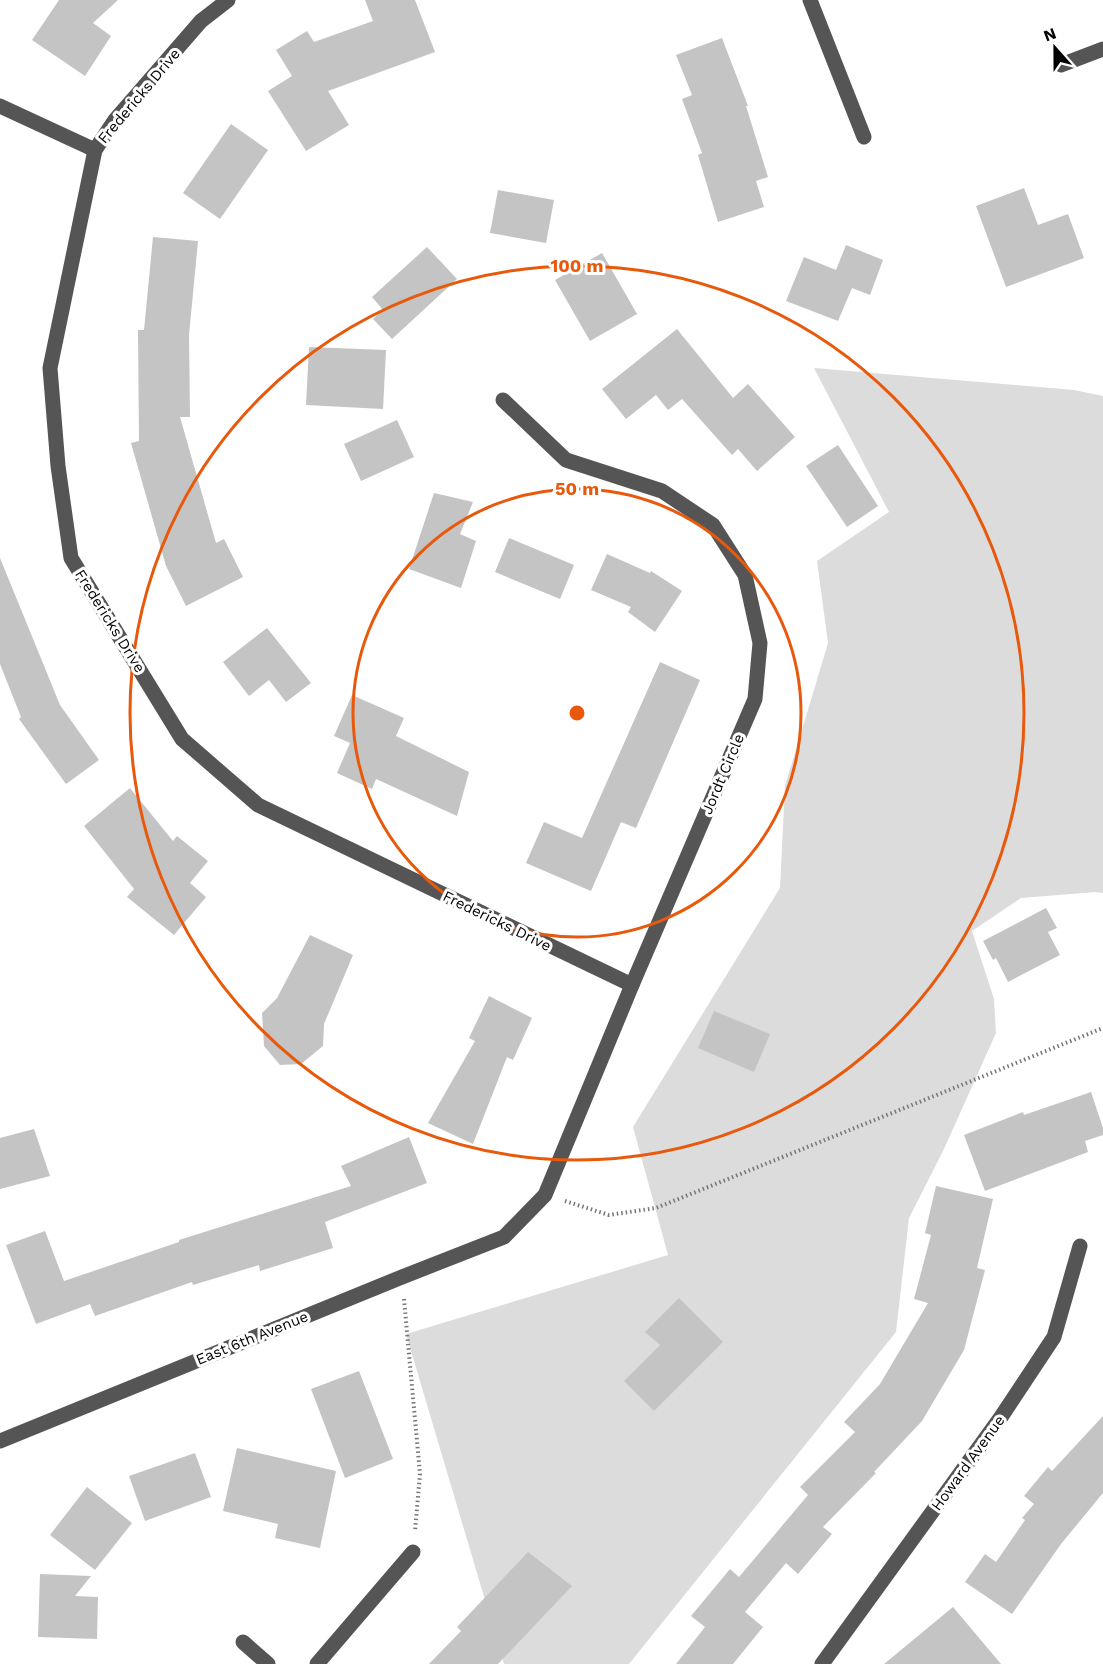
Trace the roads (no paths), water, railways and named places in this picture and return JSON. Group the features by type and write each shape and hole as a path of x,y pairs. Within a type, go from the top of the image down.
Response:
{"street":[{"name":"Fredericks Drive","path":"228,0 201,21 115,120 95,150 50,368 58,466 71,558 182,739 258,805 632,985"},
{"path":"810,0 864,137"},
{"path":"1061,65 1103,49"},
{"path":"0,106 95,150"},
{"name":"Jordt Circle","path":"503,400 566,460 662,491 713,525 745,574 760,643 755,699 632,985 545,1196 504,1237"},
{"name":"East 6th Avenue","path":"0,1441 504,1237"},
{"name":"Howard Avenue","path":"822,1664 1001,1417 1054,1337 1080,1245"},
{"path":"317,1664 413,1552"},
{"path":"243,1642 268,1664"}]}
